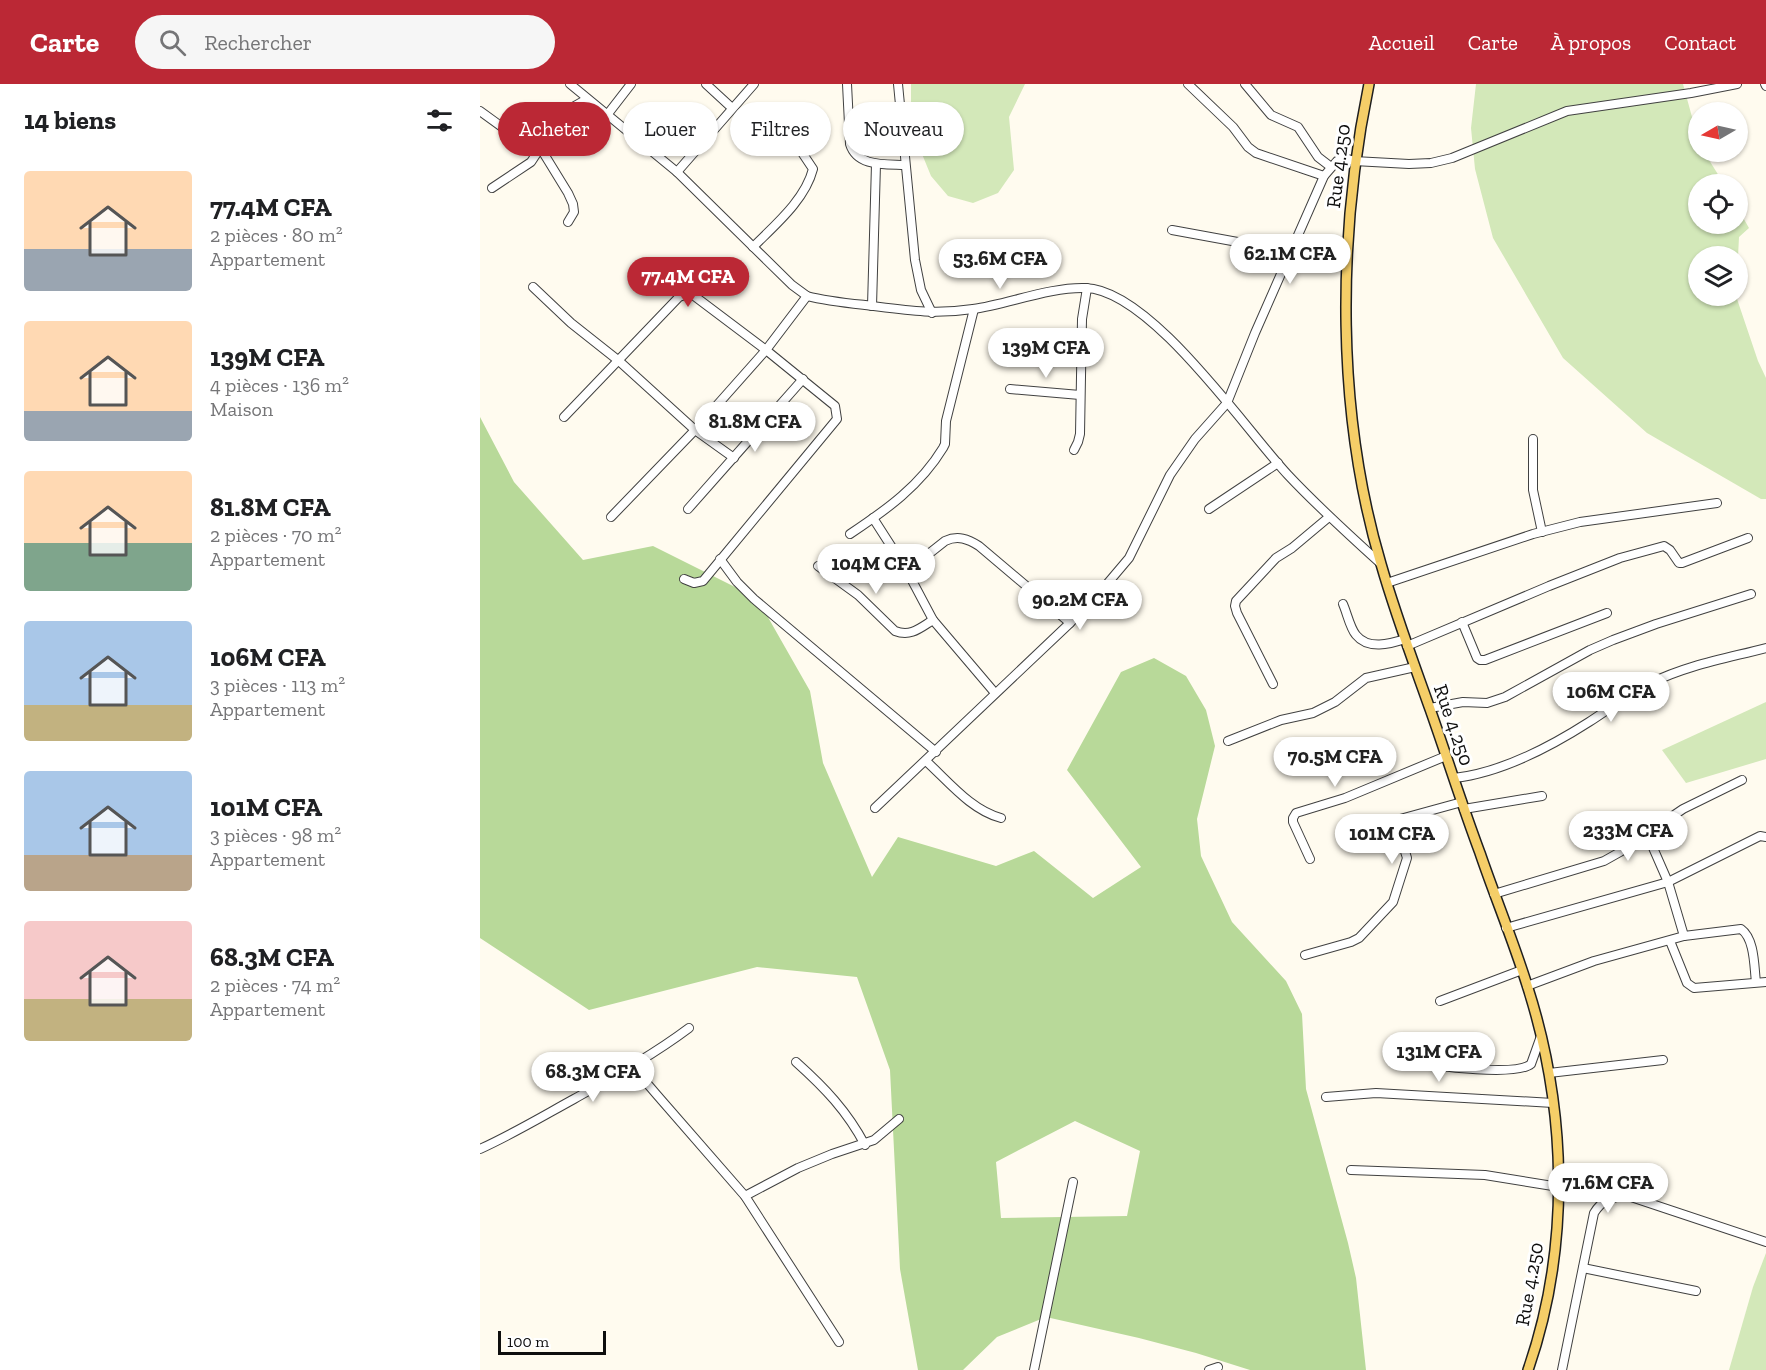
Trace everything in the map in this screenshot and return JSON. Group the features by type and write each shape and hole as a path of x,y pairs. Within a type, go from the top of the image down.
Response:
{"main road":[{"name":"Rue 4.250","path":"1369,84 1354,161 1345,268 1349,381 1364,492 1380,563 1406,642 1527,986 1541,1036 1553,1102 1559,1186 1558,1222 1546,1309 1528,1370"}],"street":[{"path":"570,84 591,102"},
{"path":"611,110 631,84"},
{"path":"706,84 730,106"},
{"path":"738,102 754,84"},
{"path":"847,84 852,152 876,164 905,165"},
{"path":"898,84 915,260 921,290 932,314"},
{"path":"1188,84 1233,127 1248,147 1256,153 1324,176"},
{"path":"1245,84 1271,115 1298,127 1318,157 1331,167"},
{"path":"875,808 1070,623 1129,558 1170,475 1195,440 1227,403 1324,176 1337,161 1345,158 1354,161 1431,163 1452,158 1567,111 1706,87 1737,84"},
{"path":"582,102 587,99"},
{"path":"676,172 730,110"},
{"path":"480,111 498,124"},
{"path":"611,118 676,172 792,285 807,296 932,314 974,309 1069,289 1087,288 1108,294 1155,323 1278,463 1329,517 1380,563"},
{"path":"492,188 531,162 536,156"},
{"path":"545,156 573,204 573,212 568,222"},
{"path":"753,247 793,206 811,177 813,169 804,156"},
{"path":"872,306 876,164"},
{"path":"1173,230 1243,243 1289,257"},
{"path":"533,287 571,323 619,361 695,430 734,458"},
{"path":"1074,450 1080,434 1082,320 1087,288"},
{"path":"564,417 661,314 679,297 687,294 693,295 766,350 835,406 837,419 703,581 699,583 684,579"},
{"path":"611,517 695,430 766,350 807,296"},
{"path":"850,534 898,501 921,478 945,444 946,421 974,309"},
{"path":"688,509 803,379"},
{"path":"1010,388 1080,395"},
{"path":"1533,439 1533,490 1542,532"},
{"path":"1209,509 1278,463"},
{"path":"1387,583 1542,532 1580,522 1717,503"},
{"path":"1273,684 1236,613 1236,601 1276,558 1292,548 1329,517"},
{"path":"873,518 907,571 933,620 995,693"},
{"path":"907,571 950,538 967,539 979,546 1070,623"},
{"path":"1343,604 1355,634 1364,641 1377,645 1389,645 1406,642 1462,622 1549,586 1640,553 1664,546 1682,563 1748,538"},
{"path":"720,560 754,599 936,752"},
{"path":"818,566 858,595 895,631 910,634 933,620"},
{"path":"1430,708 1463,702 1486,703 1505,697 1564,663 1612,640 1751,594"},
{"path":"1462,622 1477,658 1485,660 1607,613"},
{"path":"1454,778 1485,773 1533,753 1586,724 1652,682 1690,667 1766,648"},
{"path":"1228,741 1281,720 1313,712 1335,702 1366,678 1415,667"},
{"path":"1310,858 1293,822 1296,813 1339,800 1446,756"},
{"path":"926,761 974,806 989,815 1001,818"},
{"path":"1494,894 1604,861 1683,809 1742,780"},
{"path":"1305,955 1359,938 1393,902 1407,858 1396,825 1400,819 1463,806 1542,796"},
{"path":"1647,834 1668,882 1684,936"},
{"path":"1506,928 1668,882 1760,836 1766,837"},
{"path":"1527,986 1594,961 1684,936 1741,929 1750,940 1756,982"},
{"path":"1670,941 1689,986 1694,988 1766,982"},
{"path":"1440,1001 1522,970"},
{"path":"480,1149 504,1138 636,1063 689,1028"},
{"path":"1408,1062 1461,1068 1521,1069 1531,1064 1541,1036"},
{"path":"1549,1073 1663,1060"},
{"path":"796,1062 838,1102 865,1144"},
{"path":"636,1063 645,1081 745,1196 839,1342"},
{"path":"1326,1097 1376,1092 1553,1102"},
{"path":"745,1196 798,1168 865,1144 886,1131 899,1119"},
{"path":"1558,1167 1625,1195 1766,1242"},
{"path":"1352,1170 1485,1175 1559,1186"},
{"path":"1034,1370 1073,1182"},
{"path":"1562,1370 1594,1213 1600,1203 1625,1195"},
{"path":"1583,1268 1696,1291"},
{"path":"1209,1370 1218,1367"}],"green space":[{"path":"911,84 1025,84 1009,117 1014,170 998,193 973,203 948,196 931,176 923,156 964,156 964,102 911,102"},
{"path":"1476,84 1683,84 1688,102 1688,162 1710,162 1718,174 1688,174 1688,234 1742,234 1739,237 1739,246 1688,246 1688,306 1739,306 1766,378 1766,499 1761,499 1647,433 1563,358 1493,238 1475,169 1471,128"},
{"path":"480,417 514,482 583,560 653,546 757,598 810,691 823,763 872,877 898,837 996,866 1034,851 1093,898 1141,867 1067,770 1121,672 1154,658 1186,676 1206,710 1215,746 1197,819 1201,856 1232,922 1286,981 1302,1014 1306,1089 1356,1278 1366,1370 1250,1370 1139,1338 1046,1317 997,1337 963,1370 918,1370 900,1269 890,1070 857,977 757,967 589,1010 480,938","holes":["1075,1121 1140,1151 1127,1216 1001,1218 996,1162"]},
{"path":"1766,702 1766,759 1686,783 1662,750"},
{"path":"1766,1253 1766,1370 1729,1370 1753,1287"}]}
